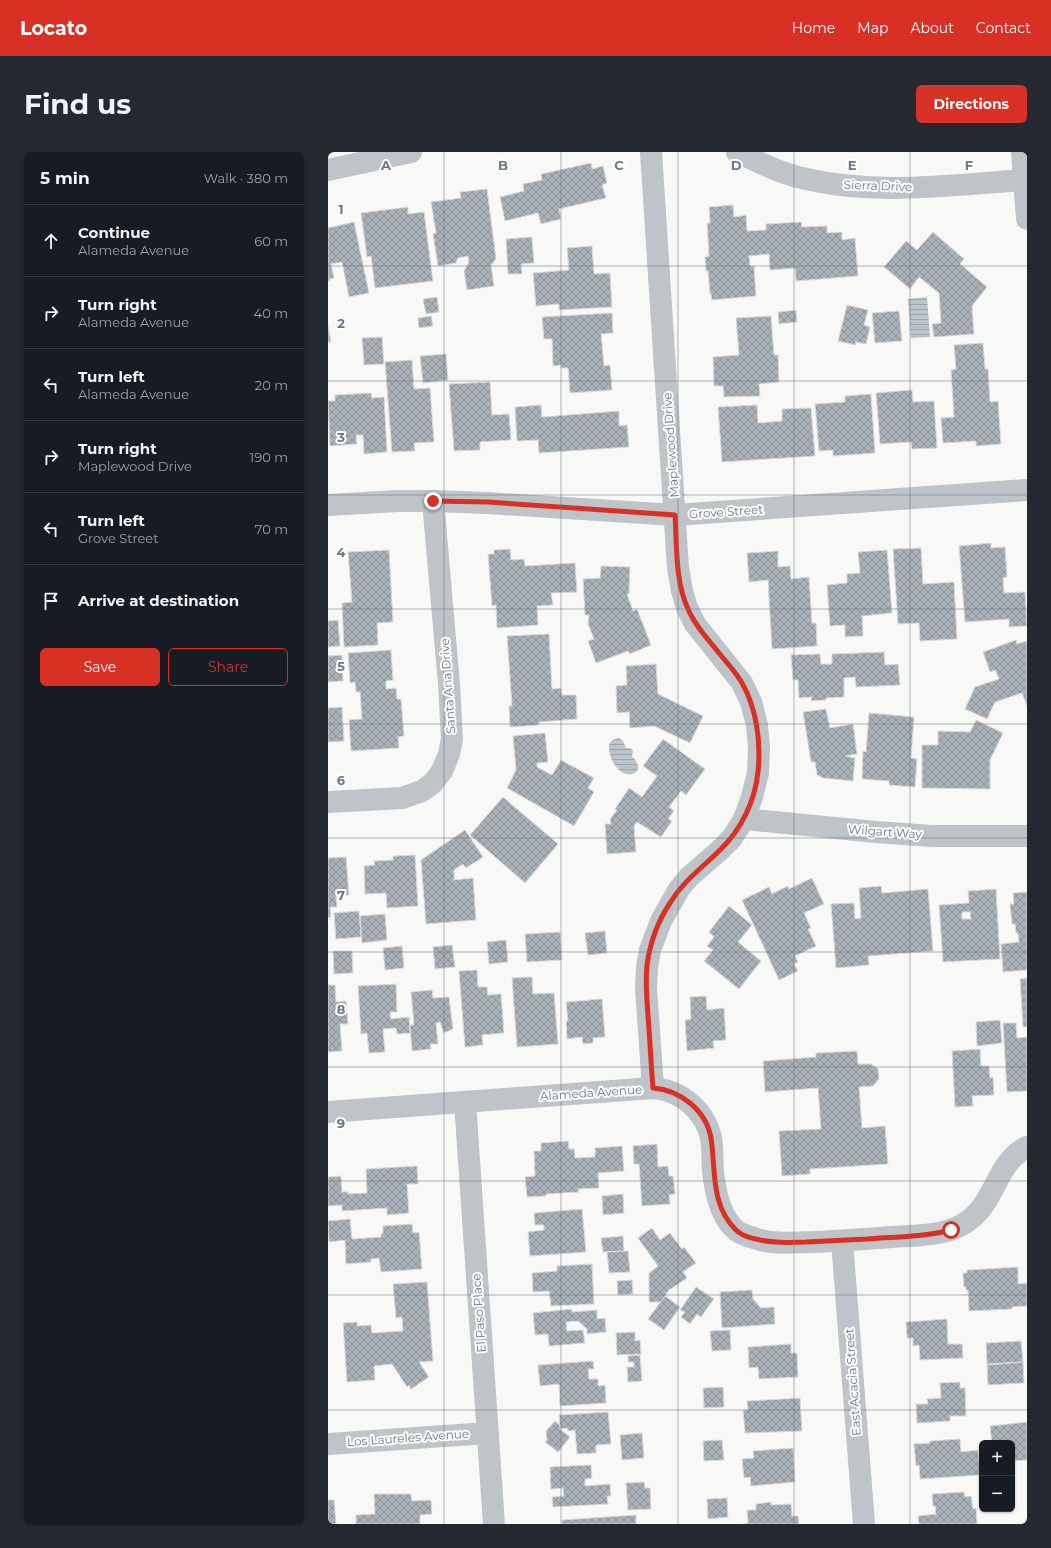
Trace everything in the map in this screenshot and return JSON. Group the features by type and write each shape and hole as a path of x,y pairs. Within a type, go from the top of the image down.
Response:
{"street":[{"path":"328,170 411,152"},
{"name":"Maplewood Drive","path":"651,152 678,568 682,591 687,608 695,624 742,683 751,702 757,725 759,748 758,773 752,797 744,819 732,838 689,877 679,889 669,904 654,936 647,967 646,988 653,1088"},
{"name":"Sierra Drive","path":"737,152 777,170 801,178 852,186 877,188 921,187 1024,180"},
{"path":"1022,152 1027,219"},
{"name":"Grove Street","path":"328,506 398,501 488,502 675,515 1027,490"},
{"name":"Santa Ana Drive","path":"328,802 402,798 422,791 433,783 442,770 449,754 452,739 449,684 433,501"},
{"name":"Wilgart Way","path":"744,819 829,828 931,836 1027,836"},
{"name":"Alameda Avenue","path":"328,1112 653,1088 670,1091 688,1101 697,1110 711,1137 715,1186 718,1199 724,1213 737,1231 746,1236 776,1243 842,1241 932,1234 951,1230 963,1225 981,1210 1011,1158 1027,1146"},
{"name":"El Paso Place","path":"465,1102 494,1524"},
{"name":"East Acacia Street","path":"842,1241 864,1524"},
{"name":"Los Laureles Avenue","path":"328,1444 488,1432"}],"shaded area":[{"path":"927,297 930,337 911,338 908,299"},
{"path":"619,738 623,741 626,748 630,748 633,751 632,757 638,766 635,773 623,773 613,762 609,752 610,744 614,739"}],"building":[{"path":"591,163 592,169 603,166 607,183 602,185 606,198 559,209 561,219 541,224 538,213 505,221 500,197 524,191 523,184 542,180 541,174"},
{"path":"487,189 496,259 491,265 494,286 467,290 464,271 469,262 468,256 458,258 456,263 438,266 433,234 436,233 431,202 461,198 460,192"},
{"path":"733,205 734,217 746,215 747,231 766,230 766,224 801,222 802,227 827,226 827,233 842,232 842,240 855,238 858,276 796,281 795,268 770,270 769,254 749,256 750,266 754,266 756,296 712,300 708,271 706,271 705,257 709,256 707,223 710,223 709,207"},
{"path":"408,207 408,214 424,212 433,281 375,288 371,256 367,257 361,213"},
{"path":"354,222 369,293 349,297 342,262 331,264 334,278 329,279 330,281 328,281 328,228"},
{"path":"933,232 964,259 960,264 987,287 972,306 974,334 934,337 932,324 941,323 939,293 919,277 910,289 884,267 906,241 917,250"},
{"path":"532,237 534,263 521,264 522,274 508,274 506,239"},
{"path":"592,246 594,274 610,273 612,307 559,310 559,304 536,306 533,273 569,270 567,248"},
{"path":"437,297 439,312 426,314 423,299"},
{"path":"847,305 868,310 864,325 870,327 866,344 856,342 855,345 838,341"},
{"path":"796,310 797,322 779,324 778,312"},
{"path":"899,311 902,341 875,343 872,313"},
{"path":"612,313 613,333 601,334 604,366 610,365 612,390 570,393 568,368 561,368 561,365 553,366 552,339 544,339 542,317"},
{"path":"431,316 433,326 419,328 418,318"},
{"path":"771,316 774,355 778,355 779,382 759,384 760,396 724,397 723,386 714,386 713,357 739,355 736,318"},
{"path":"328,326 331,342 328,342"},
{"path":"382,337 384,364 364,365 362,338"},
{"path":"983,343 985,369 988,369 990,402 998,401 1001,444 976,446 976,441 943,443 941,418 954,417 951,370 956,369 954,345"},
{"path":"446,354 448,380 423,383 420,356"},
{"path":"412,360 414,389 430,388 434,442 414,443 415,451 392,452 385,362"},
{"path":"490,382 492,415 509,414 511,440 480,442 480,450 454,451 449,384"},
{"path":"912,390 913,402 934,401 937,448 912,449 911,442 880,444 876,393"},
{"path":"371,393 372,398 384,397 387,452 364,454 363,435 356,435 357,444 330,446 328,401 335,401 335,395"},
{"path":"871,394 875,453 833,456 833,450 819,451 815,404 845,402 845,396"},
{"path":"541,405 542,417 619,411 619,426 627,425 629,447 539,453 538,440 517,441 515,407"},
{"path":"757,405 758,423 782,421 782,409 811,408 815,456 722,462 718,407"},
{"path":"991,543 991,548 1005,547 1007,577 1003,578 1004,593 1025,592 1027,626 1009,627 1009,619 965,622 959,546"},
{"path":"921,548 923,584 954,582 957,639 920,641 919,623 898,624 893,549"},
{"path":"510,549 511,560 524,559 525,566 575,563 577,592 551,593 553,605 537,606 538,625 497,628 496,605 492,606 488,554 494,554 494,550"},
{"path":"389,550 393,622 377,623 378,645 344,647 342,603 352,602 348,552"},
{"path":"887,550 892,613 862,616 863,636 845,637 845,625 830,626 827,585 847,583 847,574 860,573 858,552"},
{"path":"778,551 778,567 790,566 791,579 809,577 812,623 816,623 817,646 772,649 768,580 749,582 747,553"},
{"path":"601,566 630,567 629,594 627,594 633,611 637,609 651,645 630,654 628,651 596,663 588,641 594,639 588,624 589,615 585,615 583,579 600,578"},
{"path":"338,620 340,646 328,647 328,621"},
{"path":"549,634 552,689 561,688 562,695 576,695 577,719 539,722 539,725 510,727 509,706 512,706 507,636"},
{"path":"1016,640 1017,644 1026,641 1027,643 1027,706 1022,693 995,702 987,719 965,709 975,687 999,679 995,670 990,672 983,652"},
{"path":"391,650 393,680 386,681 386,689 396,688 397,699 401,699 404,736 398,737 399,748 351,751 349,720 362,719 360,692 356,692 355,682 350,683 348,653"},
{"path":"884,652 885,665 898,664 900,685 856,687 855,677 844,678 844,697 811,701 812,697 799,698 798,680 793,680 791,655 820,654 821,664 832,664 832,654"},
{"path":"342,655 343,681 328,682 328,656"},
{"path":"656,664 658,694 703,716 690,743 654,726 630,728 629,712 617,713 616,686 627,685 626,666"},
{"path":"342,707 344,741 328,742 328,708"},
{"path":"826,709 830,728 853,724 857,754 845,756 855,758 853,781 823,778 817,775 815,762 811,762 803,712"},
{"path":"869,713 914,717 911,758 917,759 915,787 889,785 889,781 862,779 863,751 866,752"},
{"path":"976,720 1003,733 990,760 990,789 922,788 922,745 938,745 938,731 970,732"},
{"path":"545,733 548,762 537,763 537,767 552,775 561,760 594,778 588,788 594,792 574,826 507,788 516,770 513,736"},
{"path":"663,739 705,769 686,795 681,791 669,807 674,811 668,819 672,821 661,837 637,822 634,826 636,852 607,854 605,824 611,824 610,819 617,810 615,809 629,788 642,797 657,776 643,766"},
{"path":"503,797 558,844 525,883 470,835"},
{"path":"465,830 483,857 466,868 463,864 454,870 454,880 473,878 476,920 426,924 421,860"},
{"path":"415,855 418,906 387,908 386,893 365,894 364,866 375,865 374,861 393,860 393,856"},
{"path":"346,857 349,895 336,896 337,907 330,907 331,917 328,918 328,858"},
{"path":"812,878 824,904 804,913 811,928 808,929 816,946 795,956 798,962 794,964 798,971 779,980 742,900 769,887 772,894 788,886 789,889"},
{"path":"881,886 882,893 928,889 933,951 868,956 869,965 836,968 831,904 854,903 855,919 861,918 859,888"},
{"path":"996,889 1000,959 943,962 939,905 969,903 968,891","holes":["962,912 970,912 971,919 962,919"]},
{"path":"1027,892 1027,970 1003,972 1001,944 1019,942 1015,924 1012,924 1010,904 1014,904 1013,893"},
{"path":"729,906 752,925 738,942 761,961 739,989 704,961 713,950 707,946 714,937 709,932"},
{"path":"359,911 361,937 336,939 334,913"},
{"path":"385,914 387,940 362,943 360,916"},
{"path":"605,931 607,953 588,955 585,933"},
{"path":"560,932 562,960 527,962 525,934"},
{"path":"506,940 508,962 489,964 487,942"},
{"path":"452,945 455,967 435,969 433,947"},
{"path":"402,946 404,968 385,970 383,948"},
{"path":"333,951 352,951 353,973 334,974"},
{"path":"477,970 478,987 487,987 488,995 501,994 504,1033 482,1035 483,1045 465,1047 459,971"},
{"path":"532,977 533,994 554,993 558,1044 517,1047 512,978"},
{"path":"1027,978 1027,1027 1023,1027 1020,979"},
{"path":"396,984 397,1012 390,1012 391,1019 409,1017 410,1033 397,1034 396,1028 383,1029 385,1052 369,1053 367,1033 361,1034 358,986"},
{"path":"328,985 335,985 336,1002 346,1001 348,1024 340,1024 342,1051 328,1052"},
{"path":"432,990 433,998 449,997 453,1029 444,1033 440,1022 436,1023 438,1044 430,1044 431,1049 412,1051 410,1025 414,1025 411,992"},
{"path":"706,996 707,1010 724,1008 726,1040 713,1041 714,1048 687,1051 685,1020 691,1019 690,997"},
{"path":"602,999 605,1037 593,1038 593,1043 583,1044 582,1037 567,1039 566,1021 568,1021 566,1002"},
{"path":"1000,1020 1002,1043 977,1046 976,1022"},
{"path":"1003,1023 1016,1023 1017,1038 1027,1037 1027,1091 1007,1092"},
{"path":"980,1049 981,1066 989,1066 990,1078 993,1077 994,1095 972,1096 973,1106 955,1107 952,1051"},
{"path":"857,1051 858,1064 871,1064 878,1069 879,1079 873,1086 859,1087 862,1128 885,1126 888,1164 810,1169 810,1174 782,1176 779,1131 821,1129 818,1088 765,1092 763,1061 816,1057 816,1053"},
{"path":"568,1141 569,1149 574,1149 575,1158 595,1157 595,1148 622,1146 624,1171 598,1173 599,1188 578,1189 579,1192 527,1197 525,1177 535,1176 534,1151 541,1151 541,1143"},
{"path":"657,1144 658,1167 668,1166 669,1176 673,1176 675,1194 669,1195 670,1204 642,1206 639,1164 634,1164 633,1146"},
{"path":"417,1166 418,1184 407,1184 409,1213 387,1215 387,1208 342,1211 342,1205 328,1206 328,1177 341,1176 342,1192 348,1192 348,1194 367,1193 366,1169"},
{"path":"623,1194 624,1213 603,1215 602,1196"},
{"path":"582,1209 586,1252 530,1256 528,1232 544,1230 544,1225 535,1225 534,1213"},
{"path":"350,1219 352,1239 381,1237 381,1234 383,1233 383,1226 412,1224 413,1233 419,1232 422,1269 381,1272 379,1258 371,1259 371,1262 346,1264 345,1240 329,1242 328,1221"},
{"path":"652,1228 660,1240 670,1233 682,1249 684,1247 696,1263 683,1272 687,1278 669,1290 661,1302 649,1302 649,1273 658,1266 638,1238"},
{"path":"623,1236 624,1251 603,1252 601,1238"},
{"path":"628,1251 630,1272 609,1273 607,1252"},
{"path":"592,1264 594,1304 551,1306 549,1291 533,1292 532,1273 557,1271 557,1266"},
{"path":"1018,1267 1018,1284 1027,1283 1027,1306 1012,1307 1012,1309 969,1311 968,1290 964,1287 963,1273 967,1273 967,1270"},
{"path":"632,1280 633,1294 618,1295 617,1281"},
{"path":"427,1282 433,1361 419,1362 429,1377 411,1389 409,1385 407,1387 392,1364 374,1366 375,1380 347,1382 343,1323 357,1322 357,1326 371,1325 372,1333 403,1331 402,1317 396,1318 393,1284"},
{"path":"696,1287 714,1299 701,1317 697,1314 690,1324 681,1317 685,1312 680,1310"},
{"path":"752,1290 753,1299 761,1308 774,1307 775,1324 722,1328 720,1292"},
{"path":"665,1296 680,1307 664,1330 648,1319"},
{"path":"572,1309 572,1312 597,1310 597,1319 605,1318 606,1332 587,1334 587,1329 578,1321 566,1322 567,1331 583,1330 585,1343 549,1346 548,1334 535,1335 533,1313"},
{"path":"947,1319 948,1344 962,1344 963,1358 920,1360 919,1345 913,1346 913,1338 907,1338 906,1322"},
{"path":"730,1330 731,1350 712,1351 710,1331"},
{"path":"635,1332 635,1341 640,1340 641,1354 617,1355 616,1333"},
{"path":"1021,1341 1023,1362 987,1364 986,1343"},
{"path":"791,1344 791,1353 797,1353 798,1377 759,1379 758,1367 749,1368 748,1347"},
{"path":"640,1355 642,1381 628,1382 627,1367 634,1367 634,1362 628,1362 628,1356"},
{"path":"593,1361 594,1369 588,1369 589,1379 598,1379 598,1386 605,1385 606,1403 560,1406 559,1384 540,1386 538,1365"},
{"path":"1023,1362 1024,1383 988,1385 987,1365"},
{"path":"960,1382 960,1388 965,1388 966,1416 950,1416 950,1421 917,1423 916,1404 928,1404 927,1399 941,1398 940,1383"},
{"path":"723,1387 724,1407 704,1408 703,1388"},
{"path":"800,1398 802,1431 745,1433 743,1410 748,1410 747,1401"},
{"path":"608,1412 611,1444 596,1445 596,1453 577,1454 575,1430 568,1431 567,1428 560,1429 559,1415"},
{"path":"555,1421 560,1425 560,1429 570,1437 558,1452 545,1442 547,1440 546,1431"},
{"path":"1027,1422 1027,1460 1015,1461 1015,1440 992,1440 990,1426"},
{"path":"642,1433 644,1458 622,1460 620,1435"},
{"path":"960,1439 961,1452 978,1450 979,1475 920,1479 919,1465 916,1466 914,1444 930,1443 930,1441"},
{"path":"722,1440 724,1460 704,1461 703,1441"},
{"path":"793,1448 795,1482 751,1486 750,1477 744,1478 742,1459 754,1458 753,1451"},
{"path":"591,1465 592,1478 585,1479 585,1486 610,1484 611,1496 607,1496 608,1504 553,1507 552,1497 564,1496 563,1488 551,1489 550,1467"},
{"path":"644,1482 645,1488 650,1488 651,1509 628,1510 626,1483"},
{"path":"964,1492 965,1497 971,1496 973,1509 976,1508 977,1524 919,1524 918,1516 936,1514 935,1506 933,1506 932,1494"},
{"path":"374,1494 411,1494 412,1501 431,1500 432,1514 420,1515 420,1524 356,1524 356,1515 375,1514"},
{"path":"727,1498 728,1517 708,1519 707,1499"},
{"path":"328,1500 334,1500 336,1524 328,1524"},
{"path":"771,1502 771,1505 791,1504 792,1516 798,1516 799,1524 743,1524 748,1523 747,1510 756,1510 756,1504"},
{"path":"636,1515 636,1524 562,1524 562,1520"}],"route":[{"path":"433,501 488,502 675,515 678,568 687,608 695,624 742,683 751,702 757,725 759,748 758,773 752,797 744,819 732,838 689,877 679,889 669,904 654,936 647,967 646,988 653,1088 670,1091 678,1095 688,1101 697,1110 711,1137 713,1172 718,1199 731,1224 737,1231 746,1236 776,1243 842,1241 925,1235 951,1230"}]}
